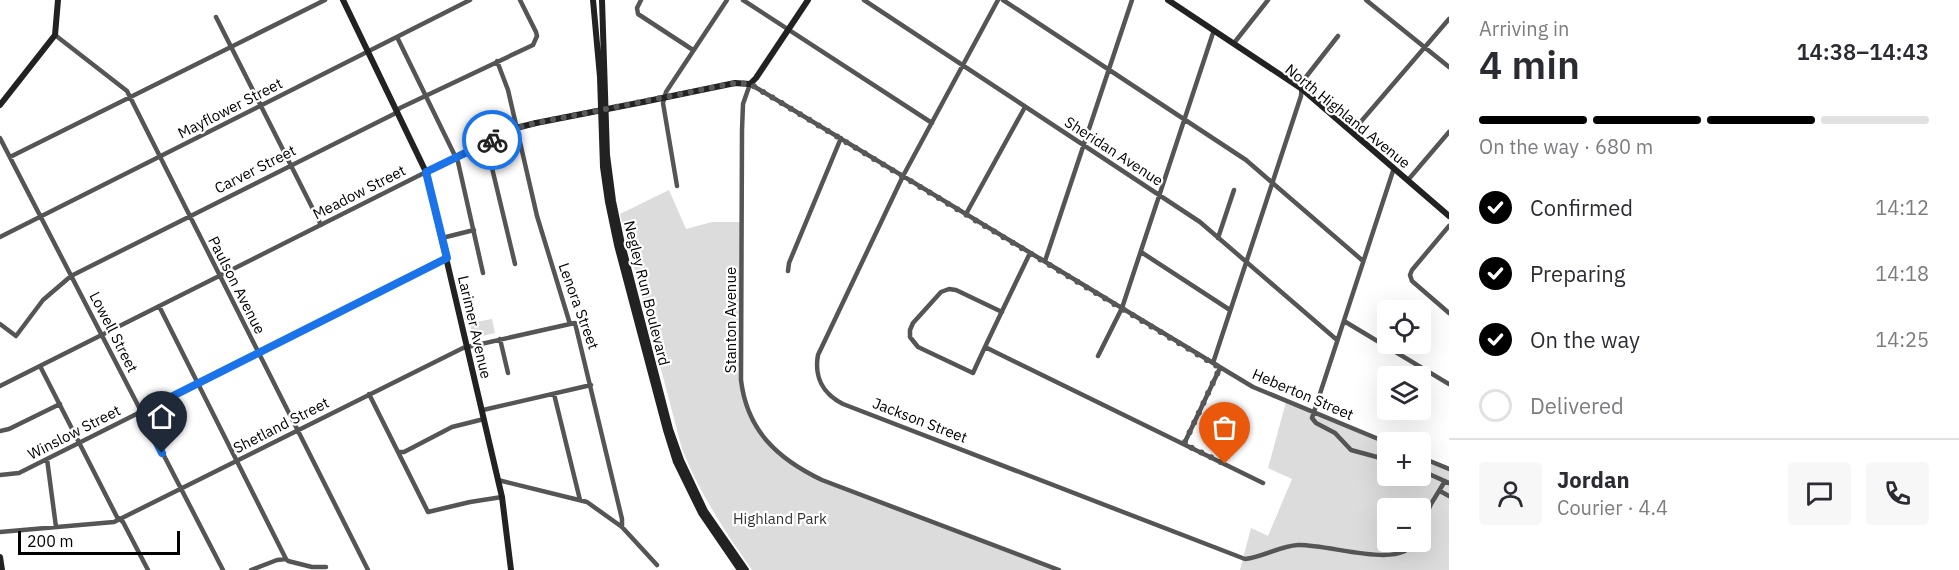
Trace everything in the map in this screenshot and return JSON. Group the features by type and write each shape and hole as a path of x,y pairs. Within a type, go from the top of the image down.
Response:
{"main road":[{"path":"0,105 55,35 58,0"},
{"name":"Larimer Avenue","path":"343,0 426,172 502,497 511,570"},
{"name":"Negley Run Boulevard","path":"593,0 600,77 604,178 617,245 673,452 701,513 740,570"},
{"name":"Negley Run Boulevard","path":"602,0 608,166 622,244 670,429 681,460 705,511 746,570"},
{"name":"Stanton Avenue","path":"750,84 808,0"},
{"name":"North Highland Avenue","path":"1168,0 1302,89 1449,216"},
{"name":"Meadow Street","path":"426,172 516,128 735,83 750,84"},
{"path":"0,557 2,570"}],"street":[{"path":"10,157 325,0"},
{"name":"Mayflower Street","path":"0,237 470,0"},
{"name":"Carver Street","path":"0,324 16,336 43,300 71,276 426,96 533,45 537,36 520,0"},
{"path":"641,0 636,8 638,14 693,50"},
{"path":"677,186 663,103 693,50 727,0"},
{"path":"743,0 932,123"},
{"name":"Sheridan Avenue","path":"864,0 1200,222 1337,340"},
{"name":"Jackson Street","path":"998,0 903,176 818,354 819,380 832,398 1245,559 1300,545 1384,562"},
{"path":"1003,0 1246,160 1364,261"},
{"path":"1045,261 1132,0"},
{"path":"1234,44 1268,0"},
{"path":"1366,0 1449,67"},
{"path":"216,17 321,225"},
{"path":"1352,132 1449,19"},
{"path":"1098,356 1122,308 1214,30"},
{"name":"Paulson Avenue","path":"55,35 127,91 368,570"},
{"path":"1213,363 1302,89 1302,82 1338,36"},
{"path":"397,37 456,157 483,273"},
{"name":"Lenora Street","path":"497,61 508,90 537,216 570,324 575,323 622,527"},
{"name":"Heberton Street","path":"750,84 1220,368 1261,390 1377,438"},
{"name":"Stanton Avenue","path":"750,84 743,104 742,130 741,380 750,415 761,435 776,452 798,468 822,480 1059,570"},
{"path":"966,214 1025,106"},
{"path":"1408,180 1449,132"},
{"name":"Lowell Street","path":"0,138 223,570"},
{"path":"788,271 789,263 841,138"},
{"path":"486,143 515,264"},
{"path":"1377,457 1351,450 1335,433 1313,420 1314,411 1394,168"},
{"name":"Meadow Street","path":"0,386 426,172"},
{"path":"1218,238 1234,190"},
{"path":"1449,226 1410,275 1412,281 1449,313"},
{"path":"442,238 474,230"},
{"path":"1141,252 1230,310"},
{"path":"1002,312 956,290 949,289 941,292 913,323 910,337 918,347 973,373 985,347 1002,312 1030,253"},
{"name":"Winslow Street","path":"0,475 19,473 447,258"},
{"path":"159,306 286,559 312,567 326,567"},
{"path":"1344,321 1449,384"},
{"name":"Shetland Street","path":"0,532 114,522 468,347 570,324"},
{"path":"500,339 508,374"},
{"path":"985,347 1263,483"},
{"path":"40,366 148,570"},
{"path":"1184,444 1220,368"},
{"path":"483,410 591,385"},
{"path":"369,394 428,512 502,497"},
{"path":"554,394 580,500"},
{"path":"0,431 9,429 60,404"},
{"path":"398,452 404,452 452,427 484,419"},
{"path":"47,459 56,527"},
{"path":"1431,462 1449,469"},
{"path":"1431,475 1447,482 1431,504"},
{"path":"498,480 587,502 622,527 657,565"},
{"path":"1440,490 1449,496"},
{"path":"1406,557 1409,552"},
{"path":"251,570 286,559"}],"green space":[{"name":"Highland Park","path":"669,190 686,229 712,222 742,222 742,388 750,415 776,452 822,480 1059,570 752,570 713,511 682,449 620,214"},
{"path":"492,319 495,333 473,338 470,323"},
{"path":"1286,402 1377,439 1377,486 1431,486 1431,461 1449,469 1449,570 1240,570 1251,528 1268,536 1292,479 1268,468"}],"way so far":[{"path":"492,140 516,128 536,123 735,83 750,84 1220,368 1184,444 1225,464"}],"route":[{"path":"162,453 141,412 447,258 426,172 492,140"}]}
